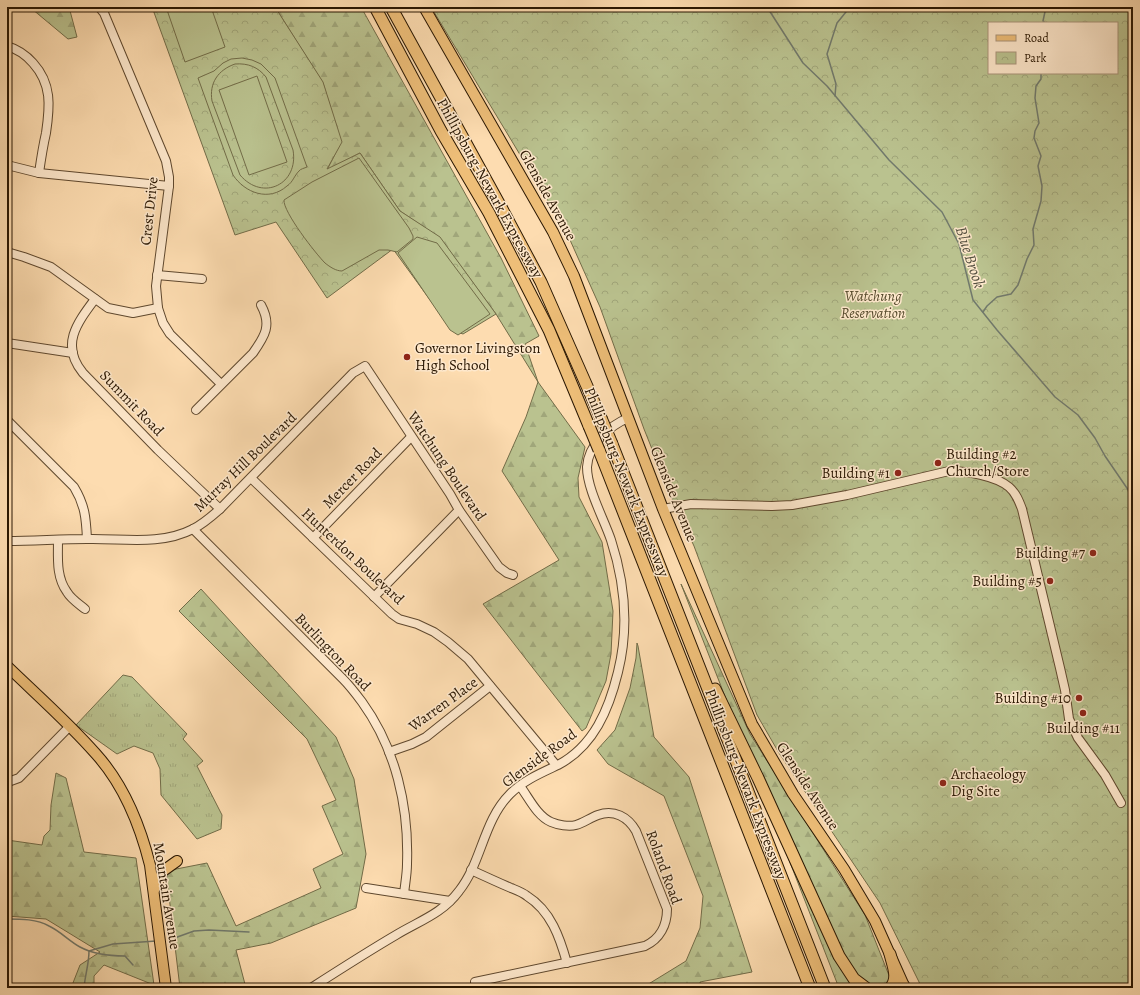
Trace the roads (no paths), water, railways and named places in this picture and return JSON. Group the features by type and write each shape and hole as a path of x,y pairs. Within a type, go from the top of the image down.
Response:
{"highway":[{"name":"Phillipsburg-Newark Expressway","path":"375,7 442,131 489,213 542,317 599,450 810,988"},
{"name":"Phillipsburg-Newark Expressway","path":"390,7 499,202 541,282 612,444 825,988"},
{"path":"682,620 758,778 839,956 854,978 866,988"},
{"path":"890,954 895,979 890,988"}],"main road":[{"name":"Glenside Avenue","path":"424,7 553,232 574,276 663,509 752,724 793,794 844,869 875,921 903,987"},
{"name":"Mountain Avenue","path":"7,666 96,754 121,789 132,811 145,846 154,890 166,986"},
{"path":"154,890 163,871 177,861"}],"street":[{"name":"Crest Drive","path":"100,7 104,13 166,161 169,186 157,275 156,294 158,308 163,323 170,334 221,384"},
{"path":"7,46 22,53 32,61 43,78 48,90 49,110 39,173"},
{"path":"7,165 39,173 169,186"},
{"path":"7,252 51,267 108,308 133,313 158,308"},
{"path":"157,275 202,279"},
{"name":"Summit Road","path":"95,299 76,327 72,340 73,353 76,362 83,373 158,450 220,510"},
{"path":"196,410 253,353 266,333 267,320 261,305"},
{"path":"7,343 73,353"},
{"name":"Murray Hill Boulevard","path":"7,541 87,539 154,540 168,538 192,529 202,524 220,510 353,373 364,366"},
{"name":"Watchung Boulevard","path":"364,366 450,494 459,510 499,567 507,573 513,574"},
{"name":"Glenside Road","path":"311,988 396,935 433,916 450,901 459,891 471,870 496,813 510,794 536,775 572,756 583,746 603,719 610,704 619,670 625,622 625,603 622,582 611,540 590,484 587,465 590,455 604,434 620,421 628,418"},
{"path":"7,420 74,487 82,500 86,519 87,539"},
{"name":"Mercer Road","path":"313,538 411,437"},
{"path":"663,509 691,504 792,505 847,495 949,471 963,471 977,474 1005,484 1012,490 1022,509 1065,690 1068,720 1078,738 1106,775 1121,803"},
{"name":"Hunterdon Boulevard","path":"251,478 374,597 399,619 417,624 434,632 468,659 556,765"},
{"path":"374,597 459,510"},
{"name":"Burlington Road","path":"192,529 343,678 366,708 376,725 397,772 403,798 407,824 407,866 404,894"},
{"path":"58,540 58,568 61,580 67,592 85,609"},
{"name":"Warren Place","path":"389,752 412,744 426,737 490,686"},
{"path":"8,782 19,778 69,726"},
{"name":"Roland Road","path":"474,982 567,963 648,944 654,940 663,929 666,918 666,909 636,831 629,821 621,815 608,813 598,815 576,825 566,826 553,823 540,814 520,786"},
{"path":"471,870 527,895 535,902 553,924 561,940 567,963"},
{"path":"366,888 450,901"}],"waterway":[{"name":"Blue Brook","path":"767,7 803,63 827,86 889,160 942,212 959,244 973,300 1055,397 1078,415 1095,438 1105,456 1131,494 1133,500"},
{"path":"835,96 836,84 827,54 837,23 850,7"},
{"path":"1044,22 1046,7"},
{"path":"983,312 997,297 1011,294 1018,285 1027,259 1034,245 1033,229 1041,201 1042,186 1038,166 1041,156 1034,138 1035,131 1039,123 1035,98 1036,86 1041,79 1041,74"},
{"path":"7,919 39,922 57,931 76,945 102,954 125,956 133,965"},
{"path":"169,940 194,931 209,930 249,932"},
{"path":"84,988 89,951 113,944 156,941"}],"place":[{"name":"Governor Livingston High School","path":"407,357"},
{"name":"Building #2 Church/Store","path":"938,463"},
{"name":"Building #1","path":"898,473"},
{"name":"Building #7","path":"1093,553"},
{"name":"Building #5","path":"1050,581"},
{"name":"Building #10","path":"1079,698"},
{"name":"Building #11","path":"1083,713"},
{"name":"Archaeology Dig Site","path":"943,783"}],"park label":[{"name":"Watchung Reservation","path":"873,304"}]}
